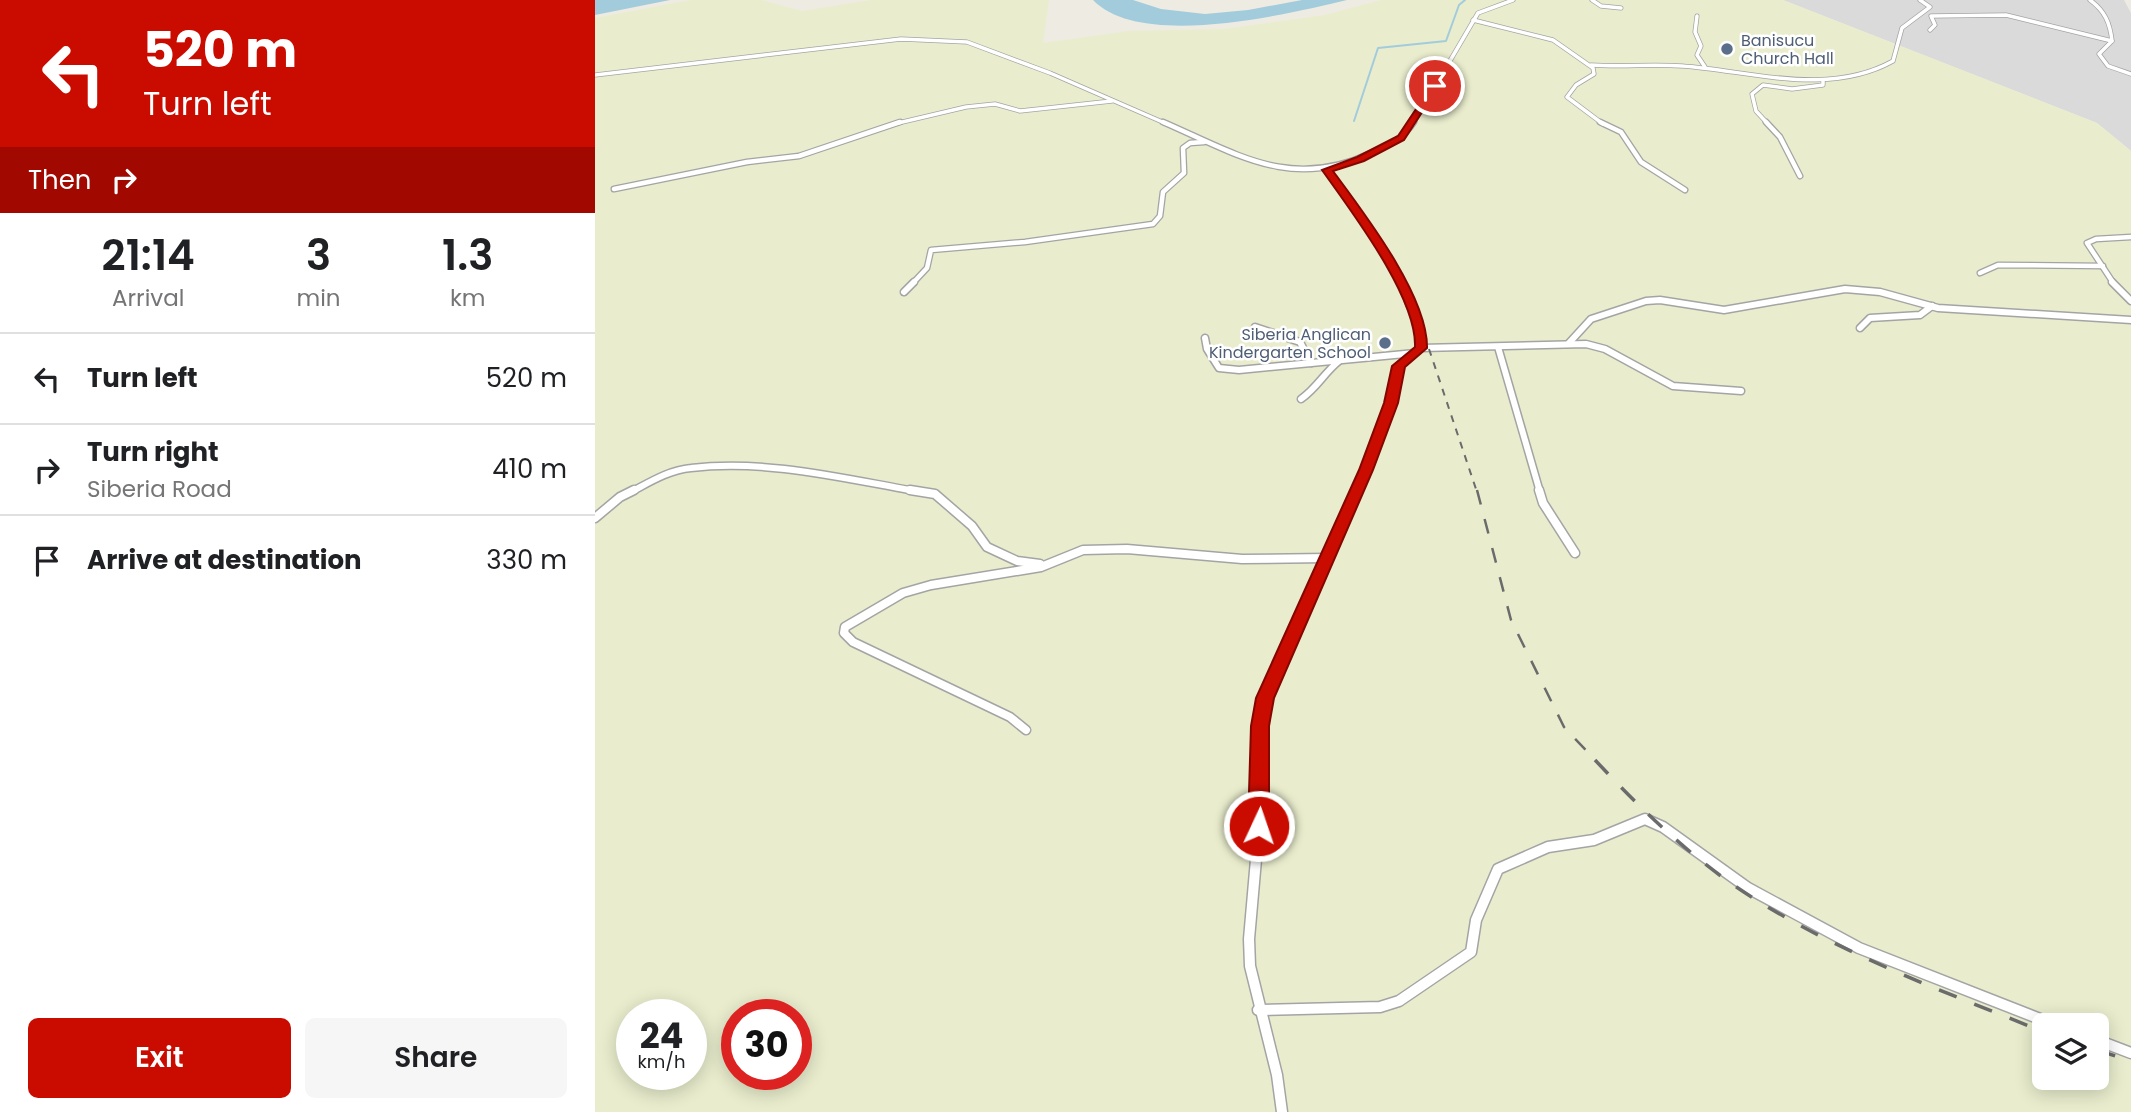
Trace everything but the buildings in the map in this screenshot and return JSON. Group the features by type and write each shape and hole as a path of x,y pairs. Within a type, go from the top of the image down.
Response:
{"street":[{"path":"595,75 843,46 934,39 981,45 1265,166 1327,170 1360,159 1405,134 1478,13 1513,0"},
{"path":"1592,0 1601,6 1621,8"},
{"path":"1473,20 1553,40 1591,65 1705,67 1823,80 1854,76 1893,61 1902,28 1930,7 1920,0"},
{"path":"2090,0 2105,11 2112,41"},
{"path":"1930,30 1935,25 1931,16 1996,14 2112,41"},
{"path":"1697,16 1695,32 1701,46 1697,55 1705,67"},
{"path":"2112,41 2099,54 2108,66 2131,75"},
{"path":"1591,65 1594,74 1576,85 1567,97 1604,125 1621,132 1641,162 1685,190"},
{"path":"1800,176 1780,137 1756,111 1752,94 1763,85 1792,89 1823,85 1823,80"},
{"path":"614,190 747,162 799,156 909,119 966,107 995,104 1020,111 1113,101"},
{"path":"904,292 927,268 931,250 1036,241 1153,224 1160,216 1163,192 1184,173 1185,145 1208,142"},
{"path":"1282,1112 1277,1075 1258,1010 1250,966 1249,939 1261,803 1262,709 1276,669 1327,558 1391,403 1398,366 1418,350 1421,331 1376,237 1327,170"},
{"path":"2131,237 2088,242 2102,266 2131,301"},
{"path":"1980,273 1998,265 2102,266"},
{"path":"1569,343 1591,319 1646,301 1660,300 1724,310 1801,295 1863,289 1932,306 2131,320"},
{"path":"1860,328 1870,318 1920,315 1932,306"},
{"path":"1255,327 1300,342 1305,347 1311,363"},
{"path":"1205,338 1215,363 1224,369 1339,361 1418,350 1569,343 1605,349 1673,386 1741,391"},
{"path":"1498,347 1543,503 1575,553"},
{"path":"1301,399 1316,389 1327,371 1339,361"},
{"path":"595,518 620,497 666,474 689,468 773,467 935,494 972,526 987,547 1017,561 1048,565"},
{"path":"1026,730 1010,717 853,642 844,633 845,627 902,593 1048,565 1083,551 1101,549 1242,559 1327,558"},
{"path":"1258,1010 1374,1008 1399,1001 1471,952 1476,920 1498,869 1548,847 1594,840 1645,819 1663,827 1748,888 1859,948 2032,1016"},
{"path":"2109,1045 2131,1053"}],"shaded area":[{"path":"1783,0 2124,0 2131,13 2131,151 2097,123"}],"green space":[{"path":"691,0 761,0 802,11 871,0 1049,0 1043,43 1129,31 1225,29 1325,15 1381,0 1783,0 2097,123 2131,151 2131,1112 595,1112 595,18"}],"water":[{"path":"595,0 670,0 595,15"},
{"path":"1093,0 1133,0 1161,9 1205,14 1248,10 1302,0 1347,0 1253,19 1179,26 1145,23 1115,15"}],"waterway":[{"path":"1354,121 1378,48 1446,41 1459,5 1465,0"}],"railway":[{"path":"1429,349 1477,492"},
{"path":"1477,490 1511,620 1564,727 1597,762"},
{"path":"1595,760 1668,833 1750,896 1857,954 2032,1027"},
{"path":"2109,1054 2131,1061"}],"place":[{"name":"Banisucu Church Hall","path":"1727,49"},
{"name":"Siberia Anglican Kindergarten School","path":"1385,343"}],"route":[{"path":"1259,826 1260,726 1265,698 1366,470 1391,403 1398,366 1421,348 1421,331 1394,271 1376,237 1327,170 1360,159 1401,138 1412,126 1435,86"}]}
